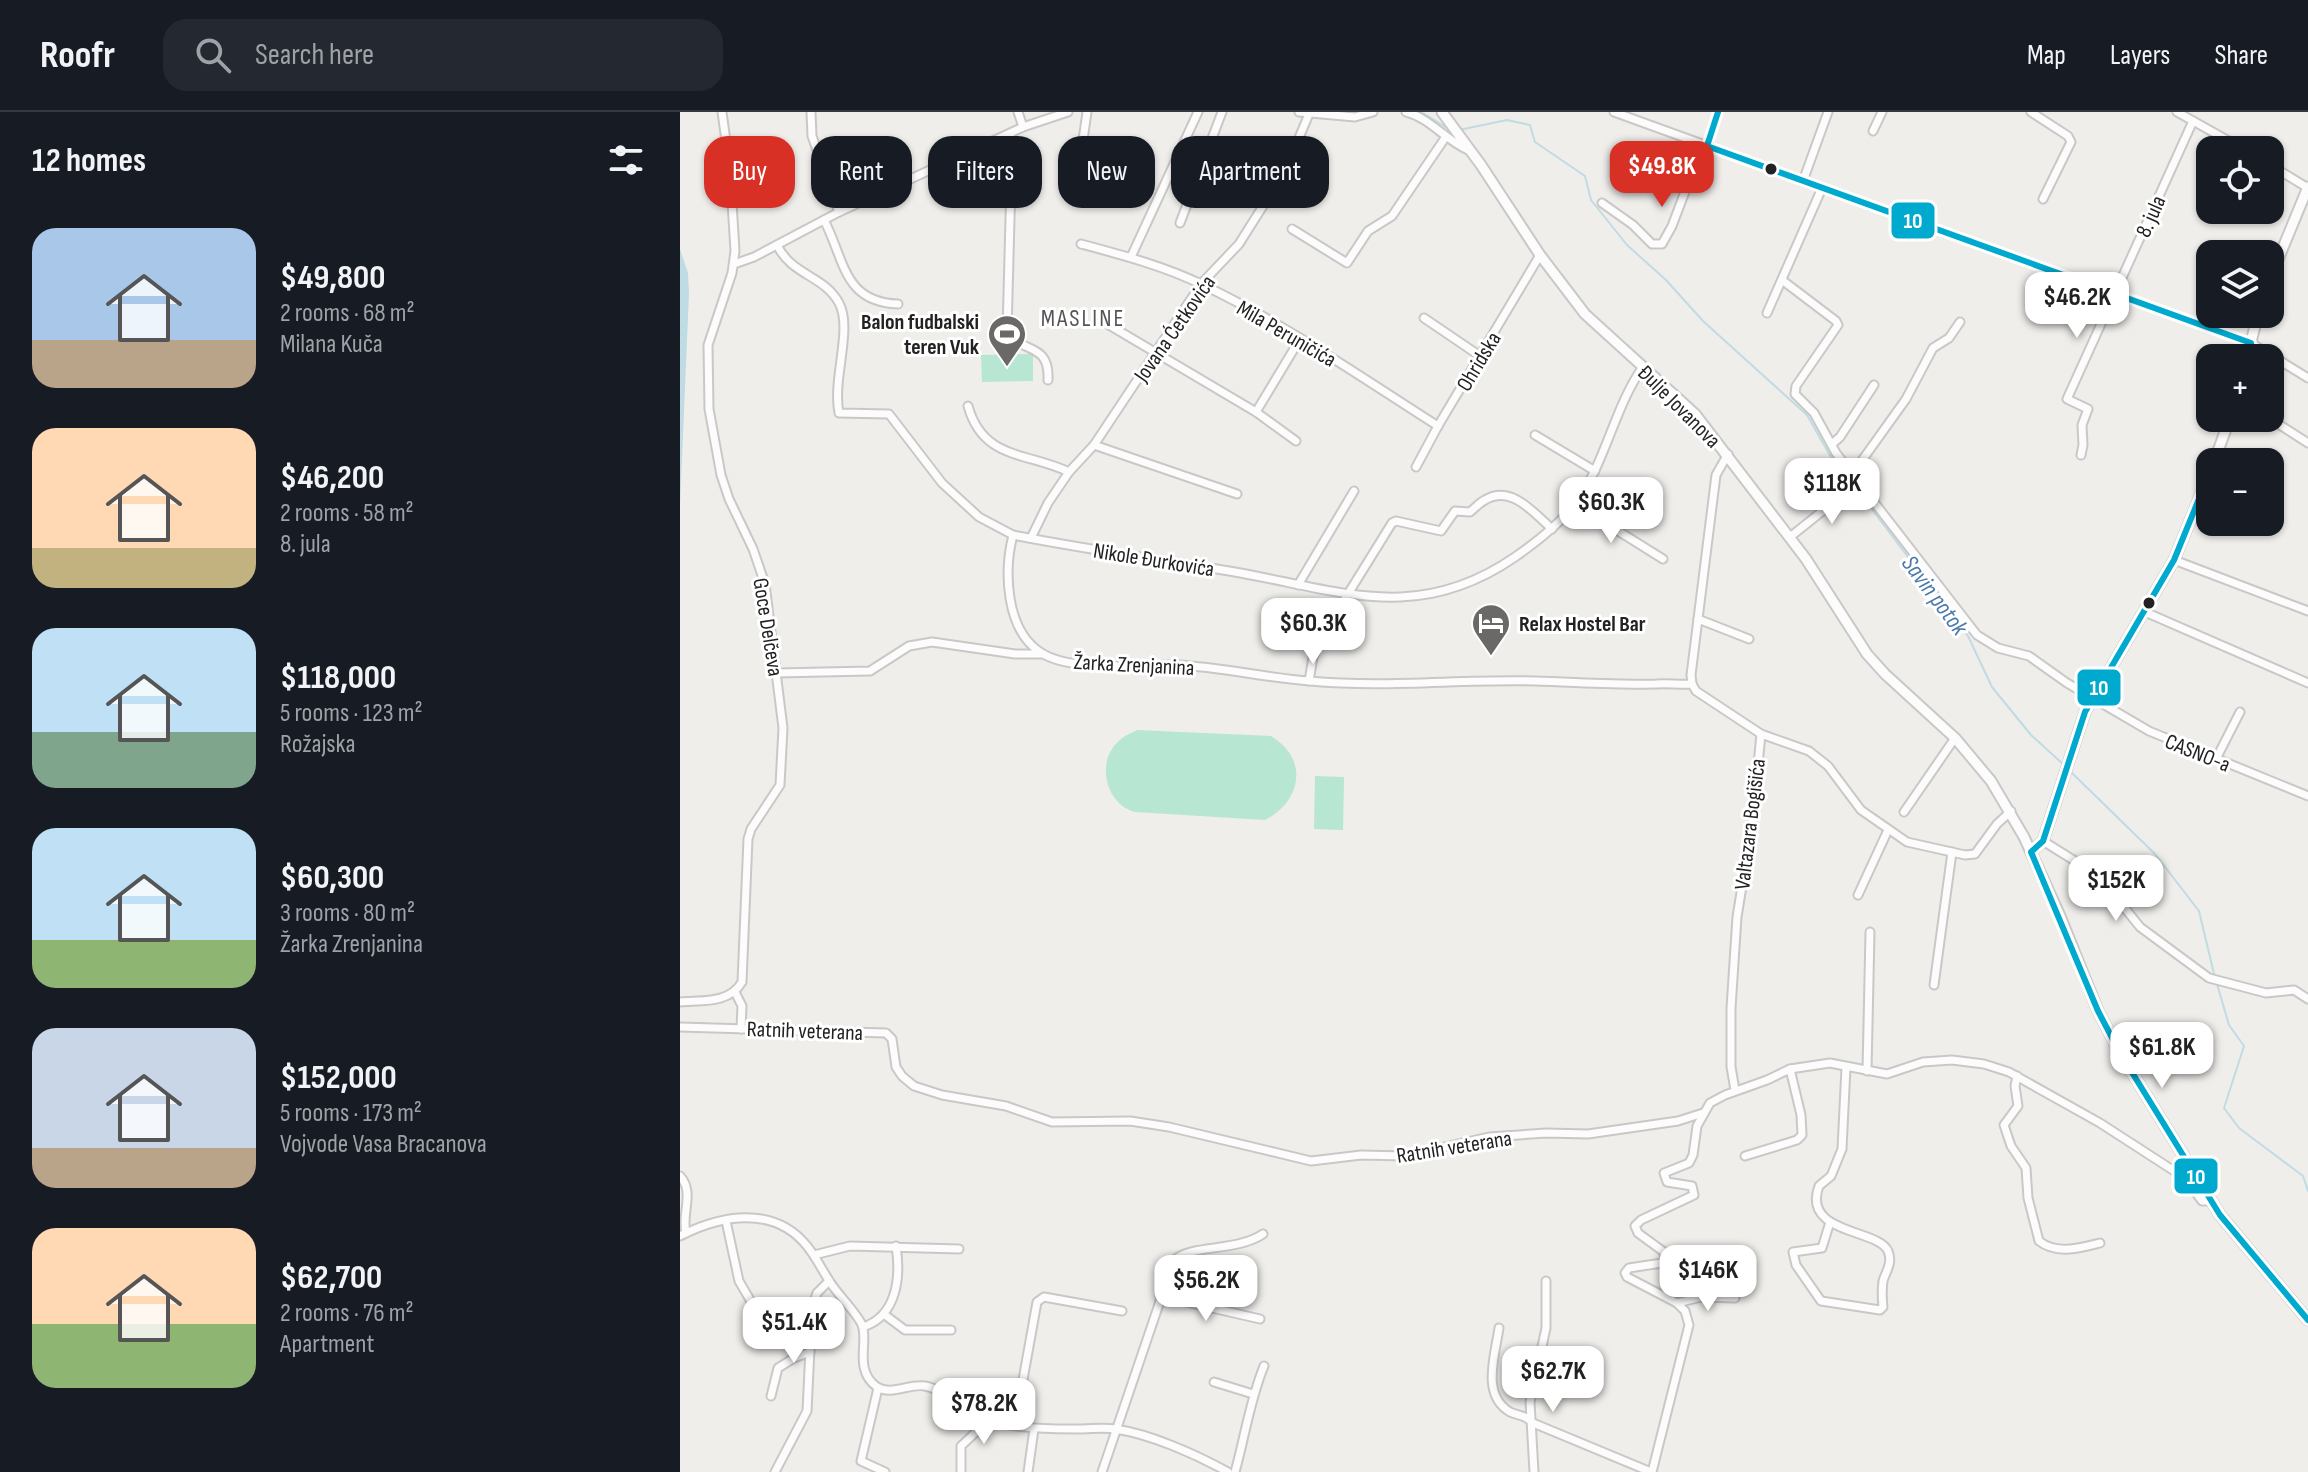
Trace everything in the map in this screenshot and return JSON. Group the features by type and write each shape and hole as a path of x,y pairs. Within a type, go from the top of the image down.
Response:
{"street":[{"name":"Goce Delčeva","path":"722,112 735,238 734,264 708,345 709,409 721,475 765,584 783,728 780,785 751,829 748,839 744,975 735,992"},
{"path":"811,112 812,136 839,212"},
{"path":"1018,112 1023,127"},
{"path":"734,264 1023,127 1068,112"},
{"path":"1084,136 1087,112"},
{"path":"1131,257 1198,112"},
{"path":"1180,223 1222,112"},
{"path":"1299,112 1355,117 1373,112"},
{"path":"1406,112 1416,115 1445,138 1469,150"},
{"name":"Đulje Jovanova","path":"1442,112 1540,255 1585,314 1695,414 1790,537 1875,665 1955,738 1991,781 2011,811 2031,852 2098,1011 2120,1053 2212,1201 2252,1256 2308,1320"},
{"path":"1614,112 2251,343 2308,378"},
{"path":"1602,203 1633,225 1652,244 1662,244 1718,112"},
{"path":"1803,181 1828,112"},
{"path":"1873,131 1882,112"},
{"path":"2031,112 2068,136 2071,142 2043,199"},
{"path":"2177,112 2220,136"},
{"name":"Jovana Ćetkovića","path":"1031,538 1048,503 1069,472 1094,445 1201,284 1239,244 1285,171 1309,114"},
{"name":"8. jula","path":"2081,455 2084,442 2082,425 2088,409 2067,399 2193,121"},
{"path":"1010,134 1007,332 1043,355 1049,366 1048,380"},
{"path":"1292,229 1347,263 1368,231 1392,216 1445,138"},
{"path":"2284,173 2308,187 2284,243"},
{"path":"1767,313 1822,188"},
{"path":"824,220 853,287 882,304 898,304"},
{"name":"Mila Peruničića","path":"1081,244 1131,257 1201,284 1300,339 1438,426"},
{"name":"Nikole Đurkovića","path":"777,245 789,265 815,279 832,294 843,312 836,397 839,413 889,414 942,483 979,517 1013,535 1245,574 1345,595 1413,597 1449,590 1493,571 1552,529 1575,504 1595,471 1631,386 1642,368"},
{"name":"Ohridska","path":"1416,467 1540,255"},
{"name":"CASNO-a","path":"1782,280 1837,323 1838,328 1795,391 1814,413 1853,473 1856,485 1977,635 1998,648 2029,656 2149,731 2308,796"},
{"path":"1424,318 1480,356"},
{"path":"1853,473 1906,399 1933,348 1949,338 1960,322"},
{"path":"1109,325 1256,412 1296,441"},
{"path":"2251,343 2255,328"},
{"path":"1256,412 1300,339"},
{"path":"1832,444 1840,437 1874,385"},
{"path":"968,406 976,429 999,448 1069,472"},
{"path":"2284,428 2308,443"},
{"path":"1535,435 1595,471"},
{"path":"1094,445 1237,494"},
{"path":"1692,684 1716,475 1728,454"},
{"path":"1790,537 1856,485"},
{"path":"1298,585 1354,491"},
{"path":"1309,681 1316,647 1345,595 1392,523 1396,521 1441,531 1455,511 1470,512 1482,501 1498,495 1522,502 1552,529"},
{"path":"1575,504 1663,559"},
{"path":"2031,852 2043,841 2092,698 2174,560 2196,506"},
{"name":"Žarka Zrenjanina","path":"1013,535 1007,566 1010,595 1020,627 1041,654 1078,663 1127,667 1176,665 1309,681 1362,684 1532,681 1630,686 1692,684"},
{"path":"2174,560 2308,611"},
{"path":"2145,612 2308,683"},
{"path":"1698,619 1749,639"},
{"path":"777,673 863,672 877,668 909,646 932,642 1015,654 1041,654"},
{"name":"Valtazara Bogišića","path":"1692,684 1701,695 1761,734 1752,825 1737,917 1730,1038 1735,1090"},
{"path":"2216,759 2240,712"},
{"path":"1761,734 1809,751 1828,766 1861,810 1915,846 1970,856 2011,811"},
{"path":"1904,812 1955,738"},
{"path":"1858,895 1888,830"},
{"path":"2043,841 2099,876 2140,927 2209,978 2266,993 2294,990 2308,999"},
{"path":"1934,985 1952,852"},
{"path":"1867,1071 1870,932"},
{"path":"680,1002 724,998 735,992 742,1006 741,1029"},
{"name":"Ratnih veterana","path":"680,1027 886,1033 892,1039 896,1067 902,1076 914,1086 942,1095 1006,1106 1052,1122 1130,1121 1169,1127 1311,1161 1361,1155 1405,1156 1489,1137 1588,1134 1678,1121 1703,1113 1710,1103 1735,1090 1790,1069 1830,1063 1887,1074 1923,1062 1952,1060 1997,1067 2017,1076 2100,1123 2185,1178 2202,1201 2212,1201"},
{"path":"1830,1222 1822,1248 1793,1252 1796,1265 1821,1301 1880,1310 1890,1262 1887,1248 1881,1242 1830,1222 1821,1210 1816,1194 1819,1186 1831,1176 1842,1149 1846,1067"},
{"path":"1745,1156 1797,1140 1802,1135 1801,1115 1790,1069"},
{"path":"2017,1076 2018,1106 2004,1125 2011,1146 2026,1168 2028,1198 2039,1241 2058,1249 2075,1249 2100,1243"},
{"path":"1499,1328 1493,1394 1498,1402 1533,1423 1652,1472 1689,1330 1688,1316 1677,1303 1627,1277 1625,1273 1629,1268 1665,1260 1664,1252 1635,1228 1641,1220 1694,1195 1691,1185 1667,1182 1663,1175 1668,1169 1687,1165 1692,1160 1697,1126 1703,1113"},
{"path":"680,1176 687,1187 683,1235 741,1217 758,1217 776,1222 794,1233 814,1255 863,1327 863,1361 869,1377 878,1388 888,1390 926,1386 983,1418 1034,1429 1115,1429 1185,1451 1228,1472"},
{"path":"726,1221 739,1281 753,1305"},
{"path":"1102,1472 1174,1260 1179,1255 1251,1243 1263,1234"},
{"path":"814,1255 850,1246 959,1249"},
{"path":"863,1327 885,1315 895,1287 896,1246"},
{"path":"775,1472 807,1411 814,1299 829,1281"},
{"path":"1534,1472 1530,1402 1546,1328 1546,1281"},
{"path":"1160,1296 1260,1319"},
{"path":"1015,1424 1037,1302 1044,1297 1122,1311"},
{"path":"1677,1303 1701,1297 1735,1298"},
{"path":"885,1315 905,1330 951,1330"},
{"path":"771,1396 778,1368 810,1352"},
{"path":"1235,1472 1253,1394 1264,1366"},
{"path":"1214,1382 1253,1394"},
{"path":"878,1388 861,1461 885,1472"},
{"path":"961,1472 961,1446 976,1432 983,1418"},
{"path":"1028,1472 1034,1429"}],"green space":[{"name":"Balon fudbalski teren Vuk","path":"1033,354 1033,381 982,382 981,355"},
{"path":"1137,730 1271,736 1283,745 1296,768 1293,791 1287,802 1265,820 1135,812 1116,800 1110,791 1106,769 1112,749"},
{"path":"1315,776 1344,777 1343,830 1314,829"}],"water":[{"path":"680,249 688,273 689,293 680,506"}],"waterway":[{"name":"Savin potok","path":"1421,112 1449,129"},
{"name":"Savin potok","path":"1459,130 1507,120 1530,125 1535,142 1585,176 1591,200 1627,245 1666,280 1703,321 1807,415 1832,459 1851,482"},
{"name":"Savin potok","path":"1855,487 1968,636 1992,687 2031,735 2064,765"},
{"name":"Savin potok","path":"2071,772 2155,854 2199,911 2215,978"},
{"name":"Savin potok","path":"2217,984 2229,1025 2244,1046 2224,1108 2239,1128 2303,1176 2308,1191"}],"transit line":[{"name":"10","path":"1718,112 1707,146 2251,344"},
{"name":"10","path":"2196,506 2174,560 2085,712 2043,841 2031,852 2098,1011 2120,1053 2220,1215 2308,1320"}],"place":[{"name":"Balon fudbalski teren Vuk","path":"1007,368"},
{"name":"Relax Hostel Bar","path":"1491,657"}],"district":[{"name":"MASLINE","path":"1083,318"}]}
